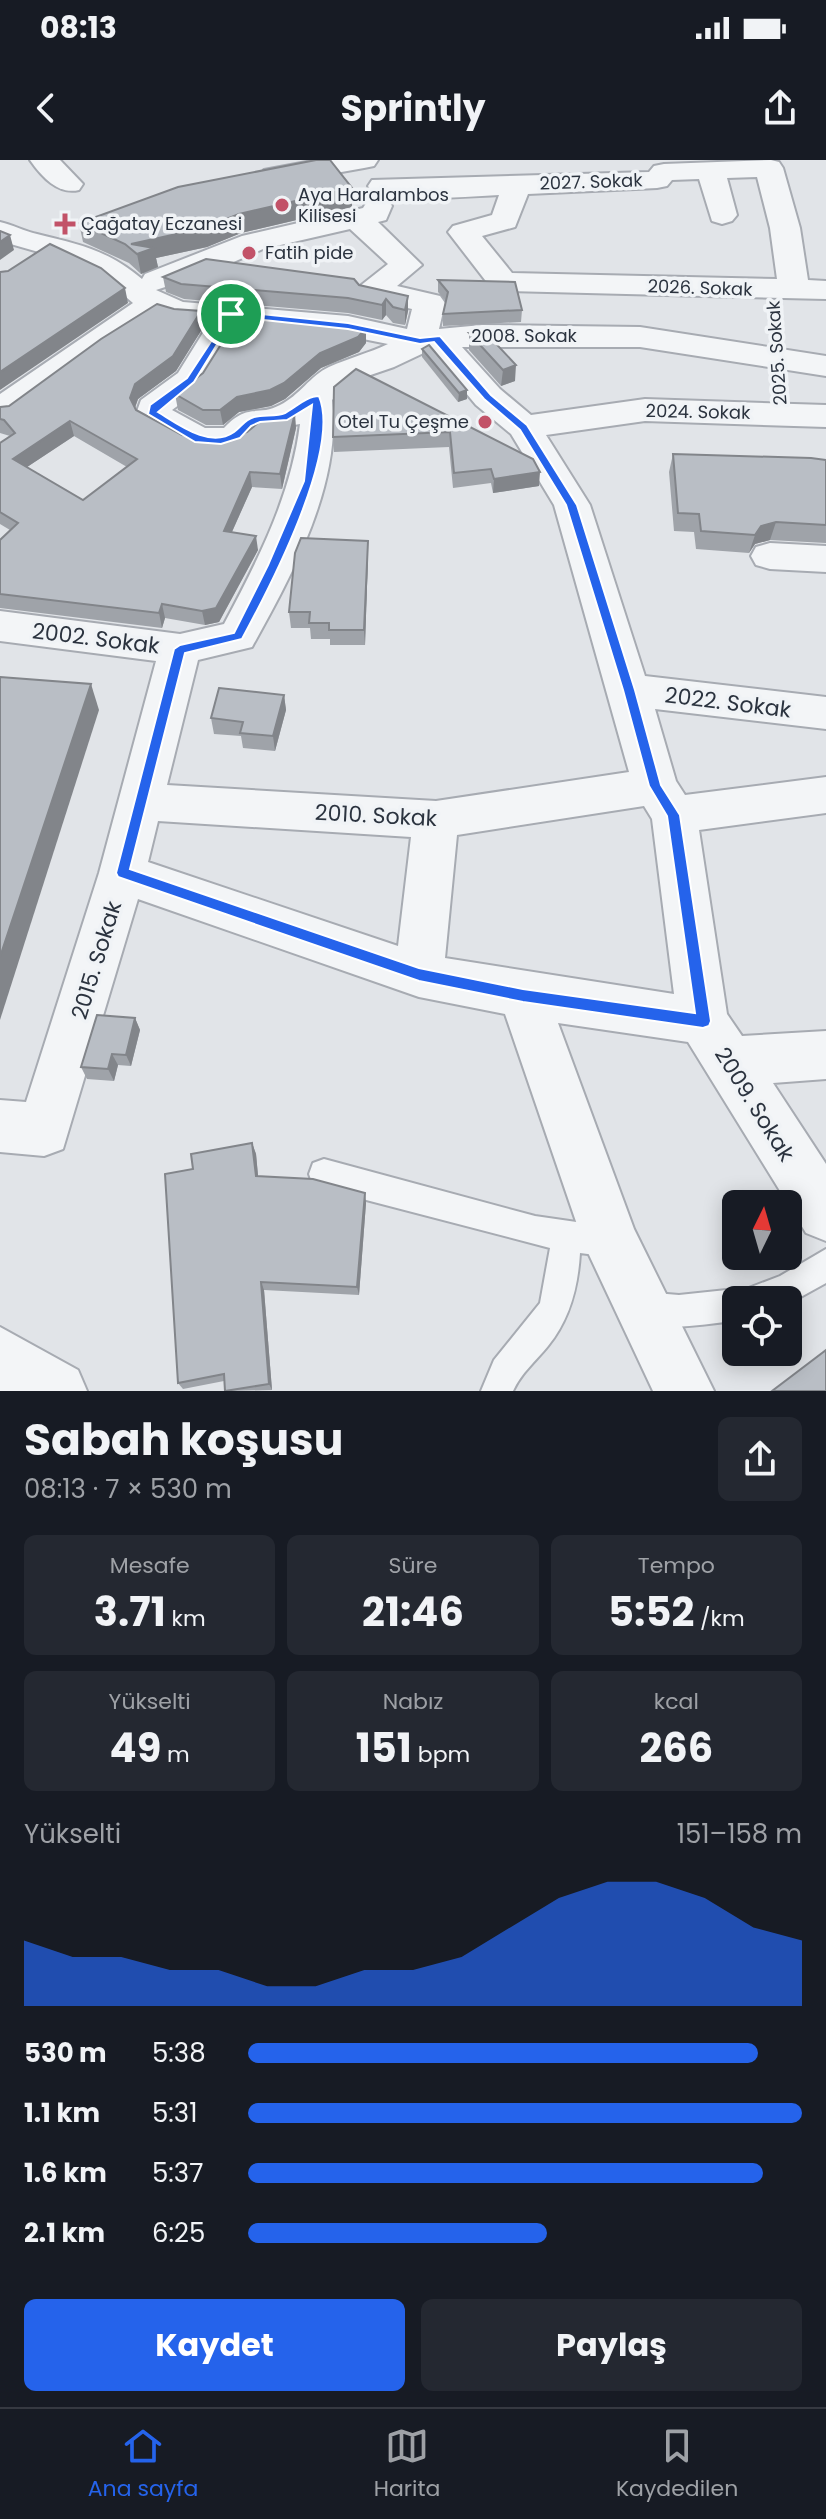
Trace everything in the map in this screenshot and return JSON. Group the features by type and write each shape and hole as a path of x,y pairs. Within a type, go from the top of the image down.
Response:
{"street":[{"path":"44,160 69,184"},
{"name":"2027. Sokak","path":"250,182 371,169 437,189 657,180 664,172 769,168 785,228 778,318"},
{"path":"0,410 91,344 146,296 253,242 376,214 371,169"},
{"path":"711,171 722,215"},
{"name":"2026. Sokak","path":"516,185 505,221 463,232 503,282 574,283 778,318 826,290"},
{"path":"231,314 191,380 153,408 153,414 198,439 221,440 236,436 247,424 259,419 284,418 315,398 338,375 428,340 429,303 371,290 407,265 357,219"},
{"path":"12,268 50,244 91,225"},
{"name":"2008. Sokak","path":"0,231 30,242 50,244 98,262 146,296 177,311 348,326 428,340 482,335 640,337 778,318 826,366"},
{"name":"2025. Sokak","path":"778,318 781,415"},
{"name":"2009. Sokak","path":"428,340 524,427 572,505 664,800 716,1041 826,1213"},
{"name":"2002. Sokak","path":"0,626 180,649 238,636 274,565 309,481 319,411 315,398"},
{"name":"2024. Sokak","path":"524,427 645,410 826,416"},
{"path":"770,556 826,559"},
{"name":"2015. Sokak","path":"22,1128 122,873 180,649"},
{"name":"2022. Sokak","path":"629,690 826,713"},
{"name":"2010. Sokak","path":"142,802 436,820 664,800 826,795"},
{"path":"419,975 436,820"},
{"path":"122,873 419,975 523,995 716,1041 826,1055"},
{"path":"523,995 588,1240 641,1307 684,1391"},
{"path":"0,1357 57,1391"}],"lane":[{"path":"324,1174 588,1240 562,1286 545,1325 510,1363 497,1391"},
{"path":"792,1286 826,1265"},
{"path":"641,1307 679,1311 722,1306"}],"building":[{"path":"316,160 330,160 352,188 239,214 204,228 131,244 154,248 137,254 125,244 79,223 178,187"},
{"path":"0,231 10,235 0,242"},
{"path":"50,244 101,268 125,288 0,372 0,272 8,271"},
{"path":"206,259 354,279 359,285 408,296 405,310 393,307 386,299 382,305 348,298 181,284 163,277"},
{"path":"438,280 515,282 522,310 443,314 448,292"},
{"path":"157,304 201,311 173,356 135,384 130,398 136,410 182,435 218,439 247,432 264,418 295,413 280,474 250,472 224,531 256,536 216,608 202,611 162,604 159,613 0,594 0,540 18,523 0,512 0,443 15,433 0,419 0,407 9,406 101,339","holes":["70,421 137,459 83,500 13,459"]},
{"path":"240,314 366,327 358,337 320,353 284,383 270,390 237,397 220,410 203,410 175,394 203,373"},
{"path":"469,333 486,333 516,365 503,370"},
{"path":"429,345 467,390 459,393 422,349"},
{"path":"356,369 533,459 540,472 494,479 491,469 454,473 450,432 333,437 334,387"},
{"path":"673,454 826,460 826,525 776,522 761,526 755,535 701,531 699,514 678,513"},
{"path":"301,538 368,541 364,630 329,630 329,623 309,623 310,612 289,612 295,553"},
{"path":"0,677 91,684 0,957"},
{"path":"219,688 284,695 273,736 240,733 243,722 211,718"},
{"path":"97,1015 135,1018 126,1055 112,1054 108,1069 81,1067"},
{"path":"252,1143 256,1176 313,1179 365,1193 357,1287 261,1282 269,1384 225,1391 224,1374 178,1383 165,1174 193,1169 191,1154"},
{"path":"826,1350 826,1391 772,1391"}],"place":[{"name":"Aya Haralambos Kilisesi","path":"282,205"},
{"name":"Çağatay Eczanesi","path":"65,224"},
{"name":"Fatih pide","path":"249,253"},
{"name":"Otel Tu Çeşme","path":"485,422"}],"route":[{"path":"231,314 348,326 420,341 437,338 488,397 524,427 572,505 655,786 674,815 703,1021 523,995 419,975 122,873 180,649 238,636 274,565 309,481 319,411 315,398 284,418 259,419 247,424 236,436 221,440 198,439 153,414 153,408 191,380 231,314"}]}
